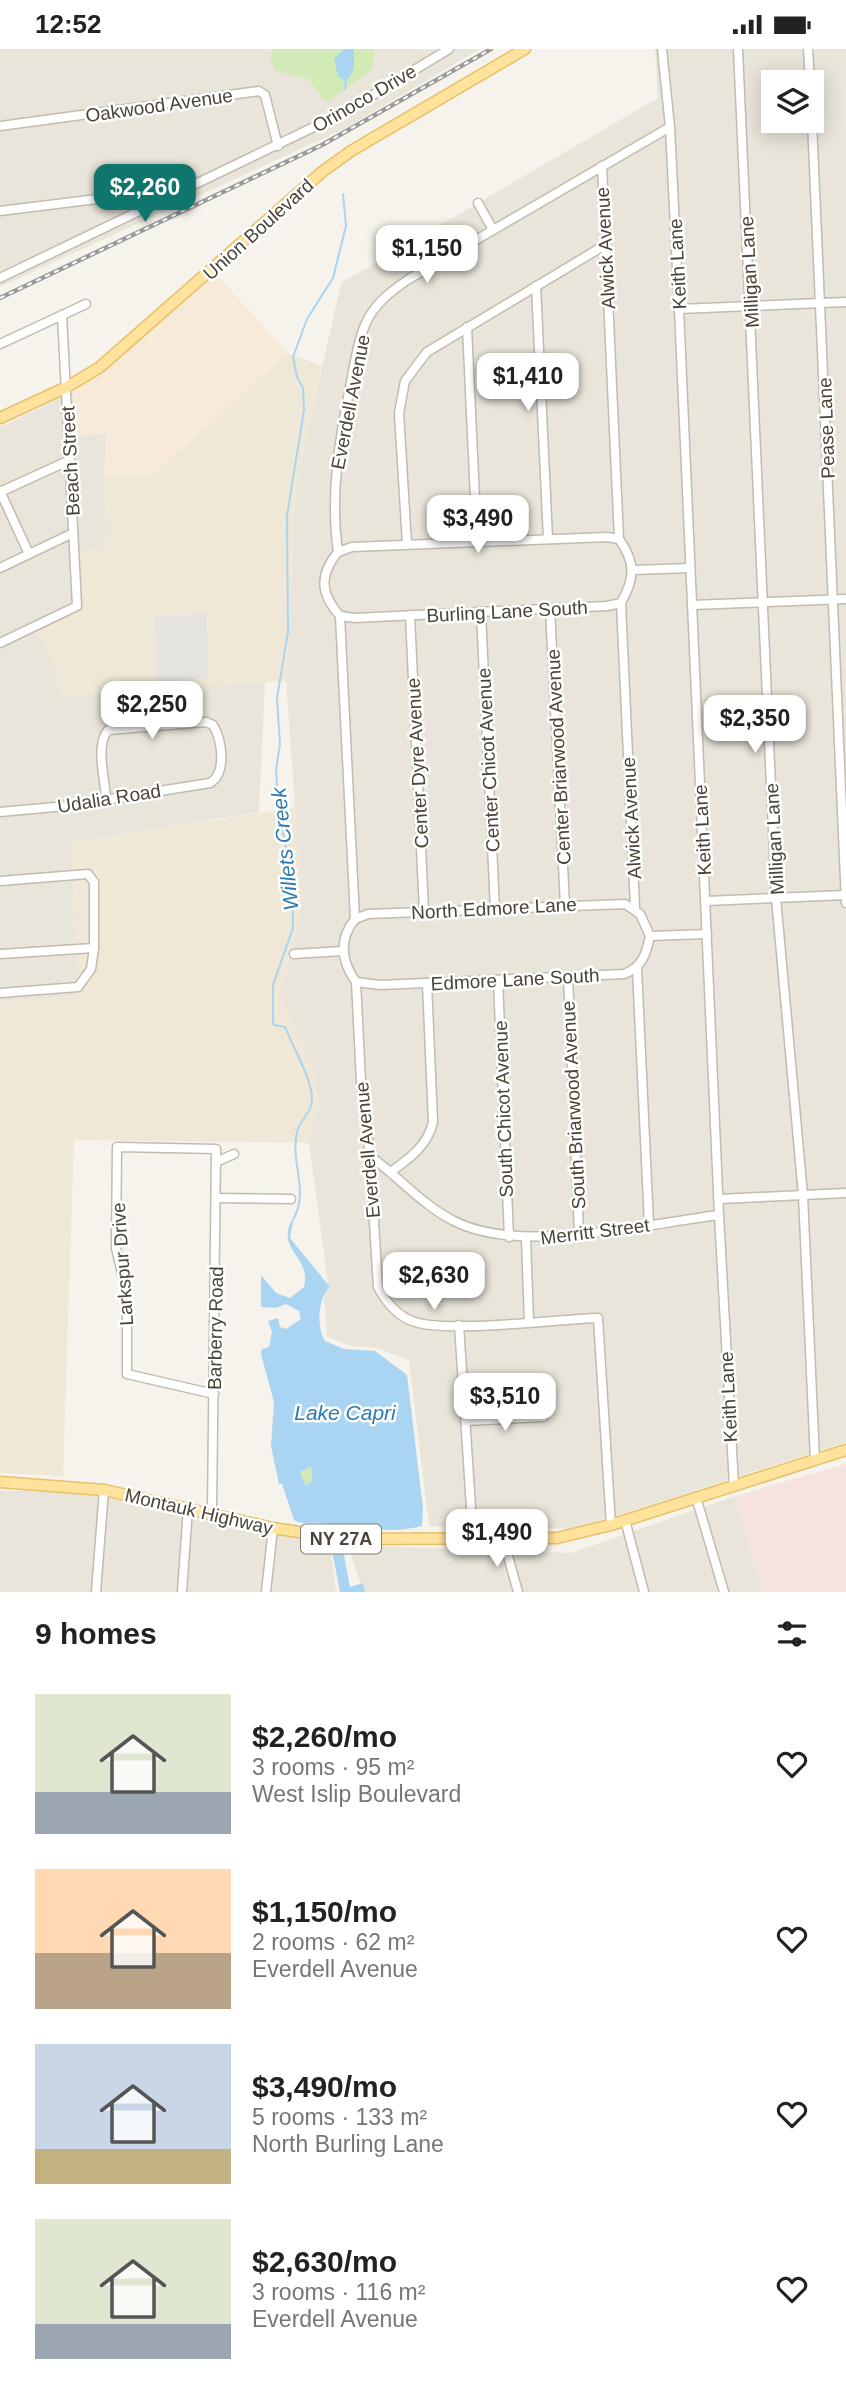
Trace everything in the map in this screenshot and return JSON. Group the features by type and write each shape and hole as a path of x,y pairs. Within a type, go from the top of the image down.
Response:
{"main road":[{"name":"Union Boulevard","path":"0,418 67,387 125,348 322,171 351,151 525,49"},
{"name":"Montauk Highway","path":"0,1482 104,1490 273,1528 364,1540 557,1538 611,1525 846,1450"}],"street":[{"name":"Orinoco Drive","path":"0,278 343,113 449,49"},
{"name":"Keith Lane","path":"662,49 670,127 719,1215 734,1486"},
{"name":"Milligan Lane","path":"738,49 776,898 803,1195 816,1460"},
{"path":"808,49 809,70"},
{"name":"Oakwood Avenue","path":"0,126 259,91 265,95 278,146"},
{"name":"Everdell Avenue","path":"338,552 334,489 338,446 365,324 382,299 493,230 670,127"},
{"name":"Pease Lane","path":"813,133 846,903"},
{"name":"Alwick Avenue","path":"601,166 619,539"},
{"path":"0,211 153,192 158,202"},
{"path":"478,203 493,230"},
{"path":"407,544 400,396 414,365 427,352 605,245"},
{"path":"536,286 548,538"},
{"path":"679,309 846,302"},
{"path":"0,344 86,304"},
{"name":"Beach Street","path":"0,643 77,606 62,315"},
{"path":"467,327 477,541"},
{"path":"29,554 0,492 70,460"},
{"path":"0,568 74,533"},
{"path":"294,954 342,951 344,939 355,919 340,616 324,592 322,583 338,552 352,547 407,544 548,538 619,539 629,553 634,570 632,582 621,603"},
{"path":"634,570 690,568"},
{"path":"692,605 846,599"},
{"name":"Alwick Avenue","path":"621,603 635,907"},
{"name":"Burling Lane South","path":"340,616 355,618 551,609 621,603"},
{"name":"Center Briarwood Avenue","path":"551,609 565,905"},
{"name":"Center Chicot Avenue","path":"481,611 495,909"},
{"name":"Center Dyre Avenue","path":"410,615 424,911"},
{"name":"Udalia Road","path":"0,812 66,806 210,783 217,779 220,758 219,738 213,725 206,722 108,730 103,736 106,798"},
{"path":"0,881 88,874 94,882 94,948 91,969 78,987 0,993"},
{"path":"706,901 846,895"},
{"name":"North Edmore Lane","path":"355,919 368,914 424,911 613,903 635,907"},
{"path":"635,907 650,936 646,953 637,969 649,1224"},
{"path":"650,936 707,934"},
{"path":"0,954 94,948"},
{"name":"Everdell Avenue","path":"342,951 348,971 356,982 361,1081 370,1156 378,1287 387,1303 413,1321 431,1326 598,1318 611,1525"},
{"name":"Edmore Lane South","path":"356,982 368,985 568,977 624,974 637,969"},
{"name":"South Briarwood Avenue","path":"568,977 579,1233"},
{"name":"South Chicot Avenue","path":"498,980 509,1237"},
{"path":"392,1171 420,1148 430,1136 433,1122 427,983"},
{"name":"Larkspur Drive","path":"214,1394 127,1374 127,1294 116,1248 117,1147 216,1149 216,1162"},
{"path":"216,1162 234,1154"},
{"name":"Merritt Street","path":"370,1156 392,1171 424,1203 442,1215 473,1229 509,1237 579,1233 719,1215"},
{"name":"Barberry Road","path":"212,1513 216,1162"},
{"path":"719,1199 846,1193"},
{"path":"216,1198 291,1199"},
{"path":"526,1238 529,1322"},
{"path":"460,1325 473,1538"},
{"path":"466,1421 543,1416"},
{"path":"96,1592 104,1490"},
{"path":"696,1497 723,1592"},
{"path":"182,1592 188,1508"},
{"path":"625,1520 644,1592"},
{"path":"266,1592 273,1528"},
{"path":"503,1538 518,1592"}],"shaded area":[{"path":"0,49 480,49 346,128 0,287"},
{"path":"655,49 846,49 846,1442 575,1529 429,1526 409,1360 377,1348 352,1346 327,1337 324,1294 328,1283 309,1143 318,1102 280,994 302,903 286,681 296,484 341,283 658,98"},
{"path":"216,274 288,353 153,475 104,477 107,433 74,436 73,392"},
{"path":"288,353 322,366 296,484 286,681 60,696 57,670 36,629 84,605 81,553 107,544 104,477 153,475"},
{"path":"73,392 75,436 107,433 104,477 107,544 81,553 84,605 36,629 57,670 60,696 265,682 259,812 71,843 78,996 0,1001 0,427"},
{"path":"206,614 209,679 157,682 154,617"},
{"path":"296,807 302,903 280,994 315,1073 318,1102 309,1143 74,1140 63,1476 0,1473 0,1001 78,996 71,843"},
{"path":"846,1464 846,1592 763,1592 735,1496"},
{"path":"0,1491 77,1491 330,1542 336,1592 0,1592"},
{"path":"735,1496 763,1592 363,1592 348,1545 571,1553"}],"green space":[{"path":"273,49 375,49 372,69 329,101 322,98 309,79 276,71 270,58"},
{"path":"311,1467 312,1480 306,1487 300,1472"}],"water":[{"path":"344,49 354,49 354,69 346,82 338,76 334,59"},
{"name":"Lake Capri","path":"294,1216 290,1238 330,1287 323,1298 320,1313 320,1328 325,1341 344,1349 375,1351 407,1375 423,1508 422,1526 384,1530 294,1520 282,1484 279,1484 271,1446 274,1402 261,1354 262,1349 269,1347 272,1332 268,1321 278,1318 280,1327 286,1329 301,1319 299,1311 286,1304 275,1308 261,1307 261,1275 276,1293 290,1298 304,1287 303,1267 290,1245 289,1228","holes":["311,1467 312,1480 306,1486 300,1472"]},
{"path":"332,1550 343,1550 350,1587 363,1583 365,1592 340,1592"}],"waterway":[{"name":"Willets Creek","path":"345,89 346,81"},
{"name":"Willets Creek","path":"294,1218 300,1197 295,1143 312,1098 306,1073 285,1027 274,1025 273,1022 273,985 293,928 293,894 278,801 276,770 280,744 277,698 288,632 287,516 304,410 303,388 297,377 293,357 307,319 333,278 346,226 343,194"}],"railway":[{"path":"0,298 322,145 491,49"}]}
